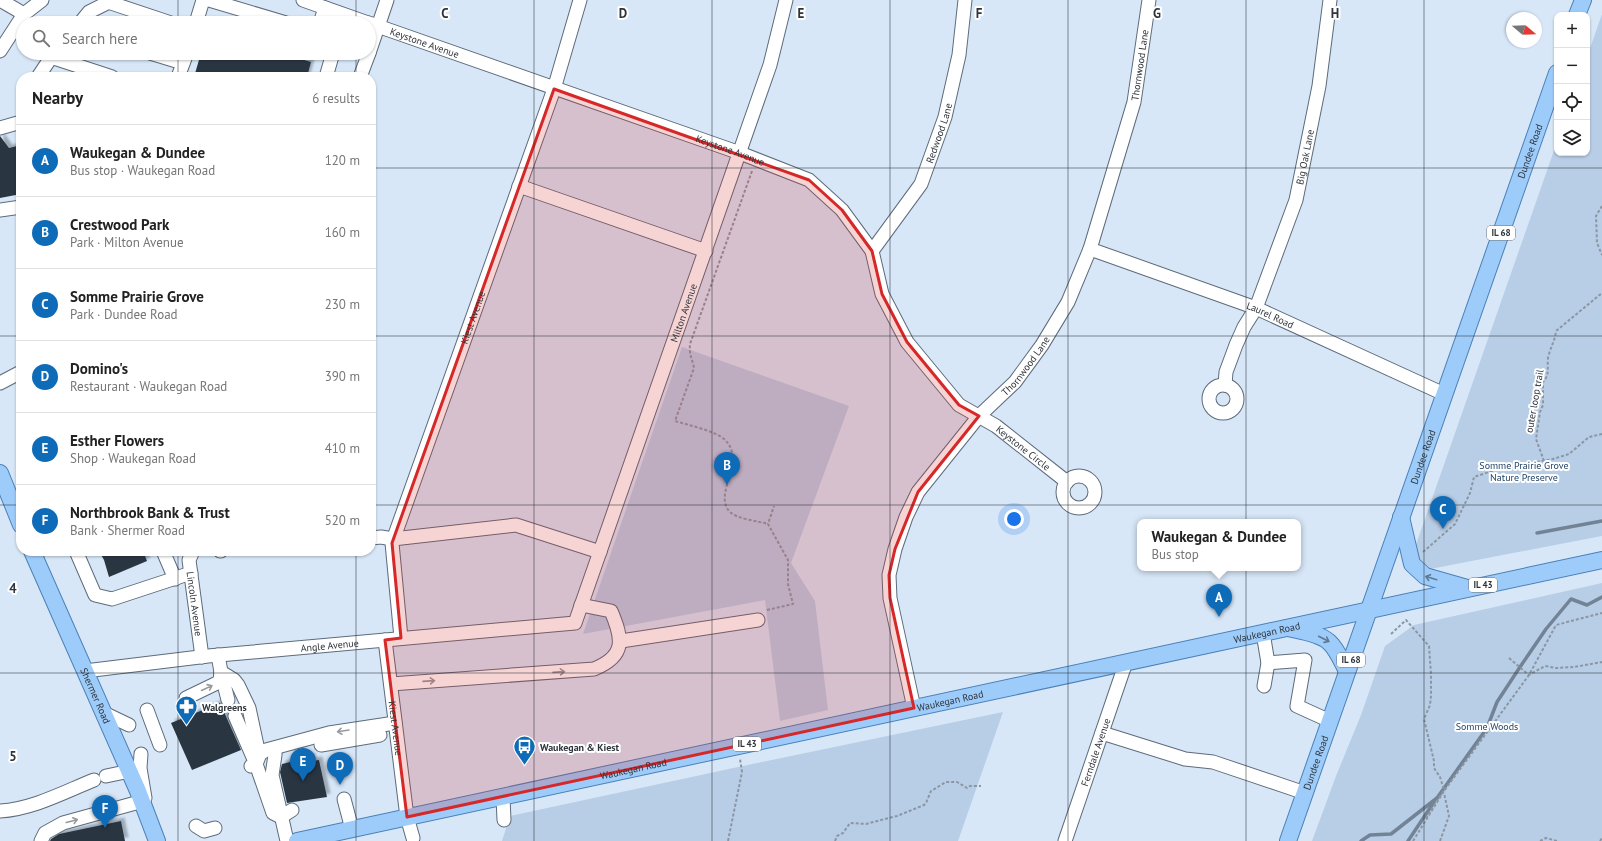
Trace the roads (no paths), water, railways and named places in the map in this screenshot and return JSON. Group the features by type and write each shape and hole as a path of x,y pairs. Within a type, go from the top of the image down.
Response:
{"main road":[{"path":"1578,12 1583,0"},
{"name":"Dundee Road","path":"1288,841 1554,82"},
{"path":"0,473 16,513"},
{"path":"1401,516 1412,564 1425,576 1468,588"},
{"name":"Shermer Road","path":"34,556 130,771 158,841"},
{"name":"Waukegan Road","path":"297,841 1602,560"},
{"path":"1287,627 1320,637 1328,641 1334,648 1347,671"}],"street":[{"path":"0,0 24,14 42,0"},
{"path":"198,16 203,0"},
{"path":"209,0 263,16"},
{"name":"Keystone Avenue","path":"303,0 348,16"},
{"path":"376,18 387,0"},
{"name":"Kiest Avenue","path":"401,638 392,543 393,539 554,89 580,0"},
{"name":"Milton Avenue","path":"574,623 706,251 770,65 786,0"},
{"name":"Redwood Lane","path":"872,250 921,184 945,117 959,55 965,0"},
{"name":"Thornwood Lane","path":"914,708 890,598 889,575 894,549 906,517 918,492 979,416 1015,382 1042,345 1068,302 1090,249 1134,102 1149,0"},
{"name":"Big Oak Lane","path":"1225,385 1226,372 1236,345 1244,327 1256,308 1296,200 1319,86 1330,0"},
{"path":"86,16 89,12 110,1 152,16"},
{"path":"322,16 325,8"},
{"name":"Keystone Avenue","path":"376,25 740,153 808,180 842,210 872,250 882,294 907,342 959,405 979,416"},
{"path":"0,51 16,26"},
{"path":"41,72 50,60"},
{"path":"66,60 99,72"},
{"path":"180,72 184,60"},
{"path":"327,72 331,60"},
{"path":"362,72 366,60"},
{"path":"0,128 16,123"},
{"path":"519,186 706,251"},
{"path":"0,210 16,208"},
{"name":"Laurel Road","path":"1090,249 1256,308 1444,394"},
{"path":"0,383 16,375"},
{"name":"Keystone Circle","path":"979,416 996,426 1067,482"},
{"path":"376,538 393,539 516,526 600,552"},
{"path":"78,556 95,595 112,599 191,573"},
{"path":"165,556 175,579"},
{"name":"Lincoln Avenue","path":"190,556 189,560 191,573 212,661 228,700"},
{"path":"390,684 594,669 605,665 615,655 621,641 612,611 581,605"},
{"path":"621,641 758,620"},
{"name":"Angle Avenue","path":"85,671 212,661 401,638 574,623"},
{"path":"1263,632 1268,663 1264,686"},
{"name":"Kiest Avenue","path":"385,640 407,817 413,838"},
{"path":"1268,663 1305,660 1297,706 1330,721"},
{"path":"186,698 217,683 220,680 212,661"},
{"path":"212,661 234,680 243,693 266,753 286,814 287,841"},
{"name":"Ferndale Avenue","path":"1065,841 1126,662"},
{"path":"150,712 163,744"},
{"path":"104,713 129,725"},
{"path":"234,716 266,753"},
{"path":"286,814 273,813 255,766 260,754 330,733 395,723"},
{"path":"1102,733 1184,759 1213,762 1304,793"},
{"path":"321,745 380,735"},
{"path":"41,841 45,833 63,823 145,807 140,768 141,754"},
{"path":"0,810 14,810 100,778 130,771"},
{"path":"503,797 504,820"},
{"path":"344,799 352,829"},
{"path":"0,801 14,810"}],"waterway":[{"path":"1537,533 1602,521"},
{"path":"1361,841 1370,835 1391,834 1437,798 1487,728 1497,702 1546,629 1571,599 1587,605 1602,597"},
{"path":"1408,841 1434,802"}],"place":[{"name":"Crestwood Park","path":"727,485"},
{"name":"Somme Prairie Grove","path":"1443,529"},
{"name":"Waukegan & Dundee","path":"1219,617"},
{"name":"Walgreens","path":"187,726"},
{"name":"Waukegan & Kiest","path":"525,766"},
{"name":"Esther Flowers","path":"303,781"},
{"name":"Domino's","path":"340,785"},
{"name":"Northbrook Bank & Trust","path":"105,828"}],"park label":[{"name":"Somme Prairie Grove Nature Preserve","path":"1524,470"},
{"name":"Somme Woods","path":"1487,726"}]}
